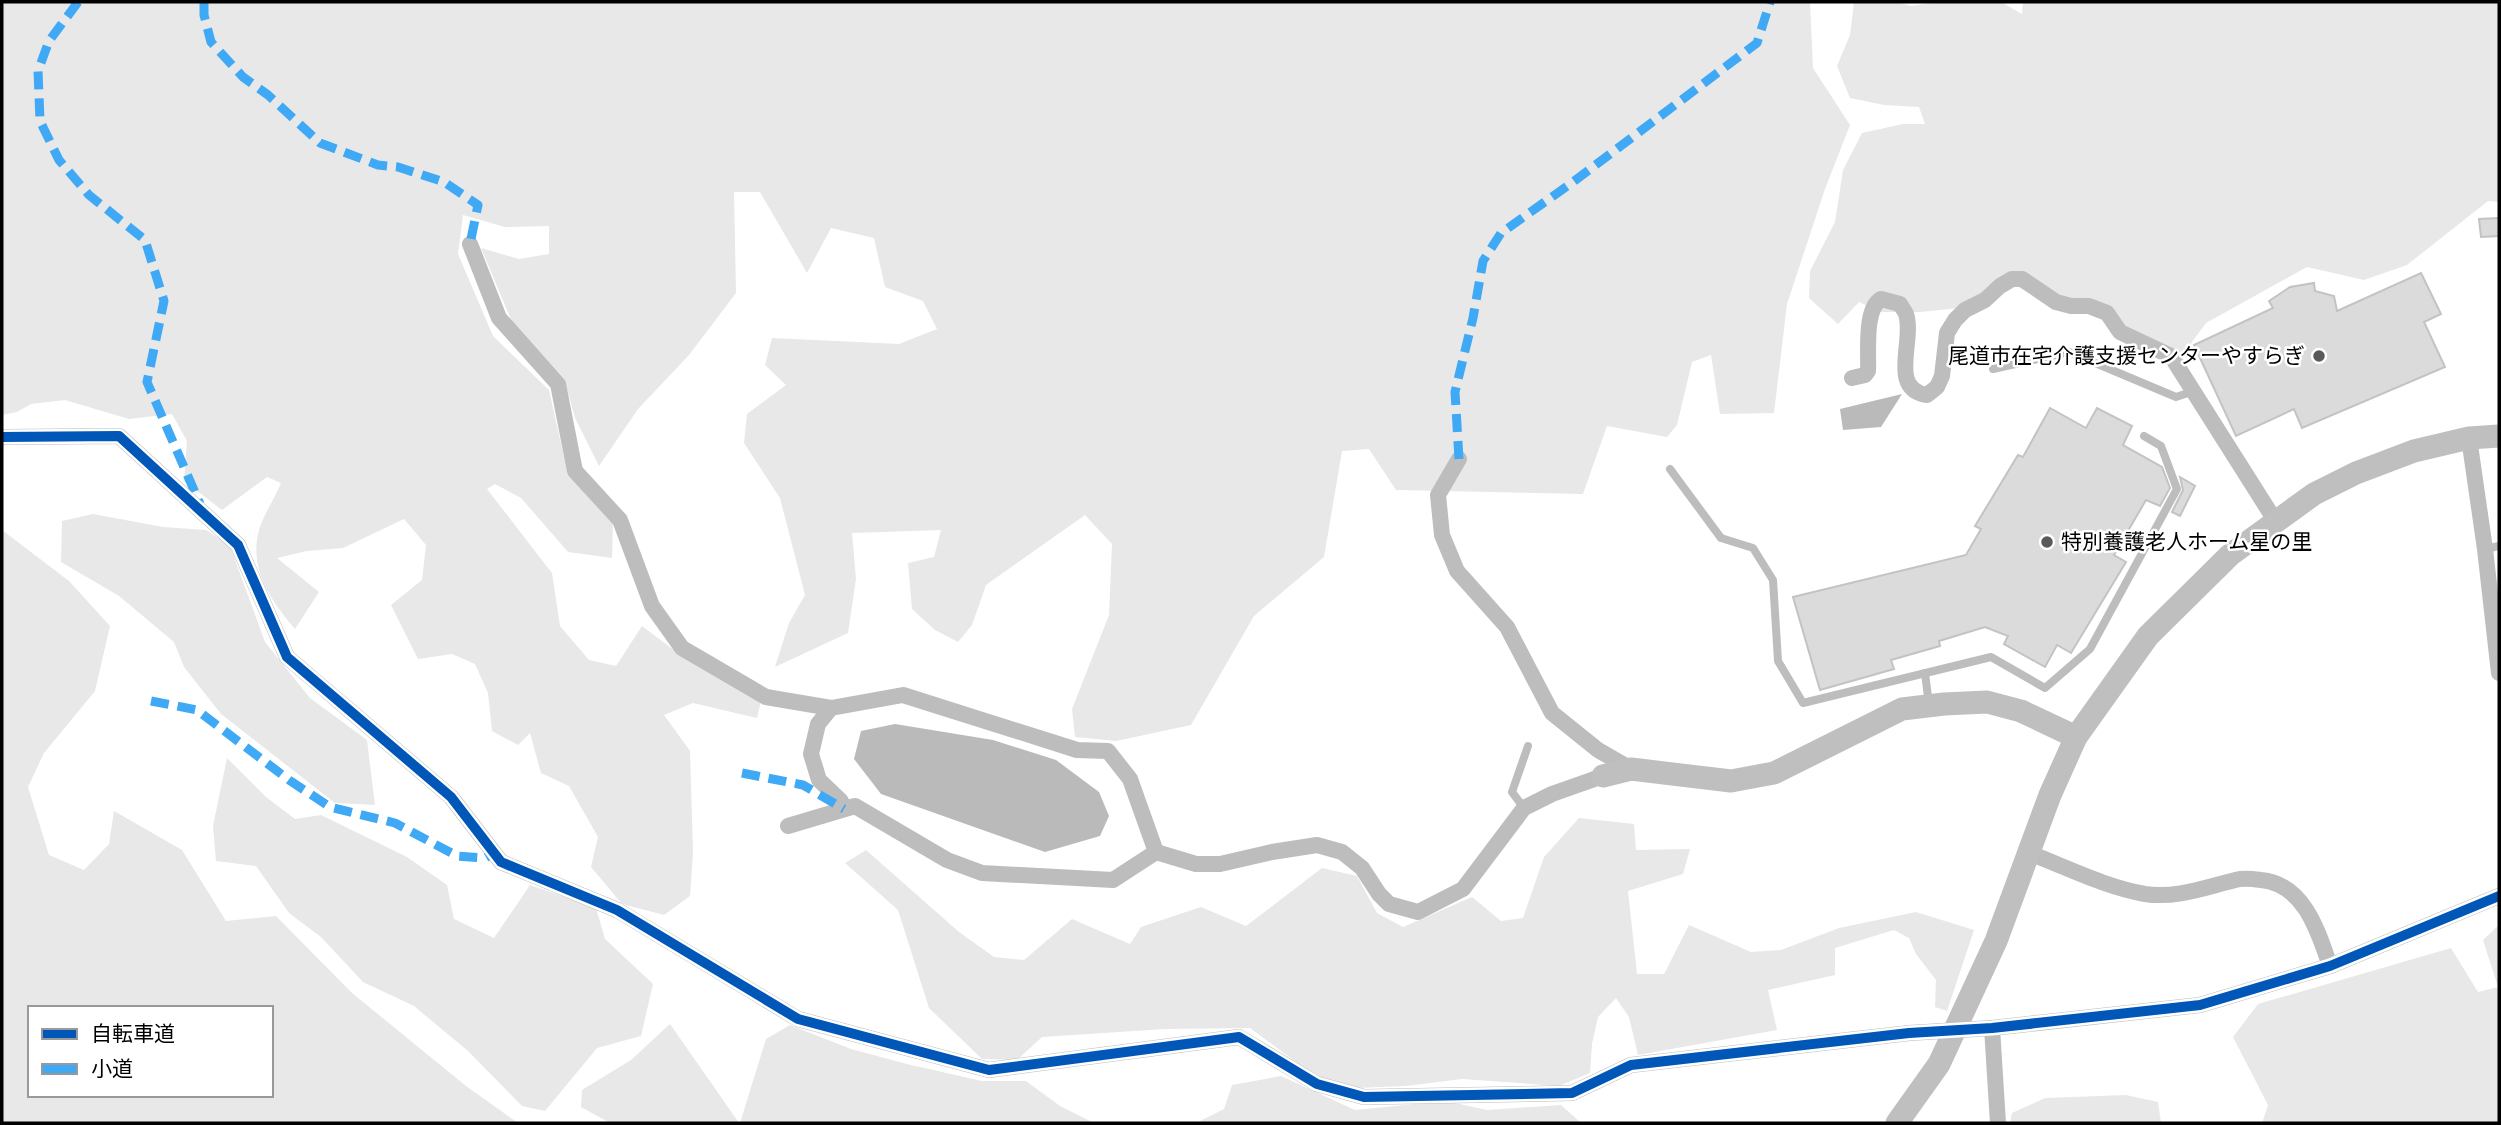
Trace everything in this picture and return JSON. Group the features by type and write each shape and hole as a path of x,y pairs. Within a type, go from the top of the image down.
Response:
{"street":[{"path":"470,244 499,318 558,384 575,471 620,520 652,606 682,648 766,697 831,708 902,695 1077,750 1108,751 1130,779 1156,852"},
{"path":"1852,377 1865,375 1868,371 1870,314 1874,303 1881,299 1900,304 1906,315 1906,379 1910,389 1927,395 1937,387 1942,376 1947,333 1955,320 1965,310 1985,300 2000,286 2012,279 2022,279 2056,302 2071,306 2089,306 2107,313 2120,332 2171,356 2276,522"},
{"path":"2,437 119,436 238,545 287,657 451,797 501,862 617,909 798,1019 989,1070 1239,1037 1317,1084 1364,1097 1572,1093 1630,1065 1909,1033 1992,1028 2200,1005 2330,966 2499,896"},
{"path":"1897,1123 1939,1064 1996,941 2050,795 2076,737 2147,636 2230,555 2314,494 2356,473 2414,451 2469,438 2499,436"},
{"path":"2469,438 2492,547 2499,673"},
{"path":"1459,459 1438,495 1442,535 1457,571 1507,627 1552,713 1598,750 1631,769"},
{"path":"788,826 855,806 947,860 982,873 1112,880 1156,852 1196,864 1220,864 1317,845 1342,852 1362,868 1378,894 1389,904 1418,912 1463,889 1524,808 1552,794 1603,776 1631,769 1731,781 1774,773 1902,709 1929,706 1987,702 2021,711 2076,737"},
{"path":"831,708 818,724 811,754 819,780 841,801 844,809"},
{"path":"2029,853 2110,885 2146,894 2175,895 2243,878 2273,881 2297,895 2315,924 2330,966"},
{"path":"1992,1028 1998,1123"}],"lane":[{"path":"1993,369 2069,352 2176,397 2194,391"},
{"path":"1670,469 1721,538 1753,548 1773,580 1779,660 1803,703 1991,657 2045,688 2090,649 2177,489 2161,446 2144,436"},
{"path":"1925,673 1929,706"},
{"path":"1524,808 1512,792 1528,746"}],"shaded area":[{"path":"2,2 1810,2 1813,68 1850,125 1825,189 1787,304 1774,413 1720,414 1711,355 1692,362 1677,425 1667,437 1607,426 1583,494 1396,490 1369,449 1342,451 1324,557 1254,616 1191,725 1116,741 1075,737 1072,709 1109,615 1112,544 1085,515 986,585 972,625 958,642 935,630 912,609 908,563 934,557 941,530 852,533 856,579 848,633 775,667 789,623 805,595 780,498 744,443 747,414 786,385 765,365 772,338 899,344 937,329 923,301 885,287 874,238 831,228 807,273 760,192 734,192 736,293 689,355 638,409 599,466 575,418 564,378 512,322 481,248 519,259 549,254 549,226 505,227 463,215 458,254 493,336 549,390 568,475 613,522 612,558 568,552 521,498 495,484 487,489 552,573 560,626 589,660 616,666 642,626 675,651 761,701 757,718 693,703 664,715 690,751 693,852 690,896 664,915 622,904 591,867 598,837 569,786 541,773 530,733 518,745 492,731 488,693 475,664 452,654 418,659 391,605 422,580 426,545 404,519 343,548 307,551 277,558 319,592 295,629 271,597 257,561 256,548 260,527 281,483 267,477 222,510 184,481 187,441 172,414 129,419 65,400 31,404 17,412 2,415"},
{"path":"1854,2 1896,2 1911,6 1939,2 2001,2 2022,14 2023,2 2499,2 2499,202 2488,201 2407,265 2364,280 2307,267 2206,323 2181,357 2023,281 1969,307 1920,312 1881,312 1859,302 1838,324 1809,298 1810,271 1835,222 1843,170 1862,133 1903,124 1925,124 1919,107 1884,105 1850,98 1837,66 1850,35"},
{"path":"1902,394 1881,427 1843,430 1840,409"},
{"path":"93,514 163,527 206,530 230,546 265,642 310,698 367,740 375,805 335,803 221,714 184,667 174,642 119,596 61,562 62,521"},
{"path":"2,530 69,581 110,626 95,691 44,753 28,787 49,855 84,870 109,844 114,811 182,850 226,921 276,916 352,993 466,1086 518,1123 2,1123"},
{"path":"895,724 993,740 1056,760 1099,792 1109,816 1100,836 1045,852 881,794 854,759 861,731"},
{"path":"227,758 266,797 295,819 321,815 407,857 447,885 454,919 494,938 530,885 596,908 605,939 653,984 641,1036 597,1048 545,1111 522,1106 468,1051 414,1006 363,982 321,937 289,913 256,866 216,861 213,826"},
{"path":"1579,818 1634,824 1636,850 1690,849 1683,874 1628,891 1637,974 1664,974 1689,925 1751,952 1781,950 1839,928 1916,912 1974,930 1947,1011 1935,1007 1936,980 1916,954 1909,938 1894,930 1835,948 1835,975 1768,990 1777,1030 1638,1055 1629,1017 1616,998 1598,1017 1592,1044 1590,1073 1559,1086 1462,1079 1406,1086 1355,1088 1315,1076 1250,1028 1165,1029 1042,1037 1017,1060 982,1059 929,1008 898,910 845,863 866,850 959,932 994,957 1024,960 1072,919 1130,944 1141,927 1201,907 1246,926 1322,868 1357,876 1377,913 1403,927 1472,897 1501,921 1523,918 1544,857"},
{"path":"2499,925 2499,1123 2262,1123 2268,1105 2233,1037 2258,1004 2451,948 2478,992 2498,987 2483,940"},
{"path":"670,1024 739,1123 610,1123 581,1107 582,1090 631,1060"},
{"path":"790,1025 851,1049 907,1064 982,1081 1026,1081 1060,1106 1094,1123 740,1123 766,1039"},
{"path":"1281,1076 1355,1110 1446,1101 1487,1110 1561,1105 1581,1123 1196,1123 1224,1109 1232,1085"},
{"path":"2126,1095 2158,1102 2161,1123 2010,1123 2012,1113 2045,1098"}],"building":[{"path":"2499,218 2499,236 2481,237 2479,219"},
{"name":"尾道市在宅介護支援センターやすらぎ","path":"2421,273 2441,314 2424,322 2445,367 2302,428 2294,409 2236,436 2194,345 2273,308 2269,301 2290,287 2314,283 2315,291 2334,296 2337,311"},
{"name":"特別養護老人ホーム星の里","path":"2050,408 2086,428 2097,408 2132,426 2123,445 2162,467 2170,488 2160,506 2146,500 2114,555 2126,562 2071,653 2057,645 2045,667 2004,644 2008,636 1985,627 1939,641 1940,646 1891,660 1894,669 1820,690 1793,597 1966,555 1981,529 1975,526 2018,455 2023,457"},
{"path":"2180,477 2195,486 2180,516 2172,512 2183,490"}],"marked path":[{"path":"78,2 49,41 38,71 40,121 59,160 89,195 145,240 164,301 147,382 200,504"},
{"path":"204,2 204,15 211,42 243,77 268,95 320,143 378,165 398,167 444,182 478,205 470,244"},
{"path":"1459,459 1455,392 1473,318 1483,261 1501,233 1757,43 1770,2"},
{"path":"151,701 197,710 289,780 330,807 395,823 457,856 485,858 494,853"},
{"path":"742,773 803,785 844,809"}],"cycle path":[{"path":"2,437 119,436 238,545 287,657 451,797 501,862 617,910 798,1019 989,1070 1239,1037 1317,1084 1364,1097 1572,1093 1631,1065 1909,1033 1992,1028 2200,1005 2330,966 2499,896"}],"place":[{"name":"尾道市在宅介護支援センターやすらぎ","path":"2319,356"},
{"name":"特別養護老人ホーム星の里","path":"2047,542"}]}
